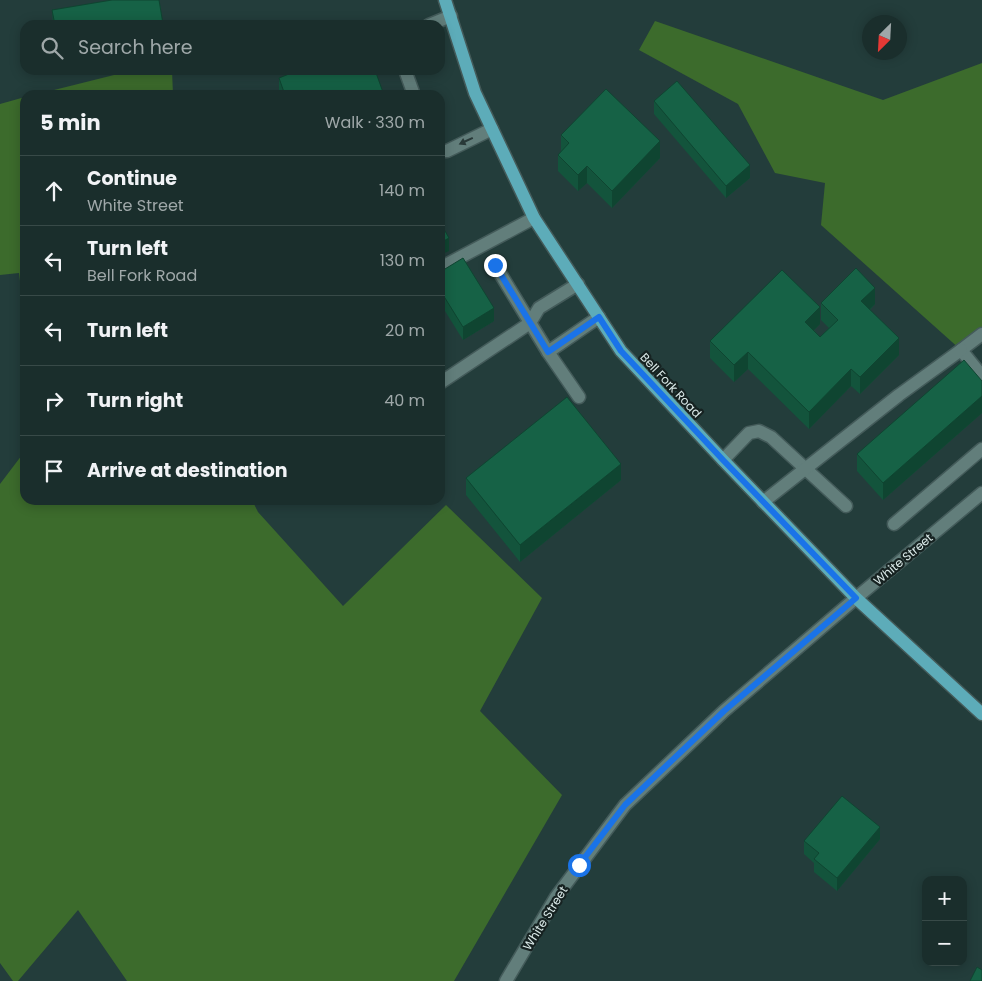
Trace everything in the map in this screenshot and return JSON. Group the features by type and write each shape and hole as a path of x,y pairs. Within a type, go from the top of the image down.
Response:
{"main road":[{"name":"Bell Fork Road","path":"445,0 475,94 534,218 621,351 856,598 982,714"}],"street":[{"path":"441,20 451,16"},
{"path":"407,75 412,90"},
{"path":"445,151 492,129"},
{"path":"445,265 534,218"},
{"path":"495,265 548,352 579,397"},
{"path":"445,380 530,323 539,308 578,284"},
{"path":"548,352 599,317"},
{"path":"763,502 899,395 982,334"},
{"path":"961,350 982,376"},
{"path":"723,460 749,433 758,430 771,437 846,506"},
{"path":"894,524 982,449"},
{"name":"White Street","path":"506,981 556,897 625,805 724,711 982,493"}],"green space":[{"path":"655,21 883,100 982,63 982,334 961,350 821,225 825,183 775,173 738,104 639,50"},
{"path":"114,75 172,75 173,90 54,90"},
{"path":"20,98 20,281 19,273 0,275 0,104"},
{"path":"20,458 20,505 254,505 258,512 343,606 446,505 542,598 480,711 562,795 454,981 127,981 78,910 18,981 13,981 0,963 0,484"}],"building":[{"path":"112,0 159,0 162,20 54,20 52,10"},
{"path":"286,75 377,75 382,90 283,90 279,78"},
{"path":"677,81 750,165 726,186 654,101"},
{"path":"606,89 660,141 612,191 587,166 578,175 558,155 569,143 561,135"},
{"path":"445,231 449,238 445,240"},
{"path":"463,258 494,308 463,327 445,298 445,269"},
{"path":"856,268 875,288 861,301 899,338 860,377 851,369 809,412 748,352 734,365 710,341 782,270 820,307 805,322 820,337 838,320 821,303"},
{"path":"964,360 982,381 982,396 883,483 857,454"},
{"path":"567,397 621,464 520,545 466,478"},
{"path":"842,796 880,827 837,878 814,859 819,853 804,841"},
{"path":"977,967 982,970 982,981 970,981"}],"route":[{"path":"495,265 548,352 599,317 621,351 856,598 724,711 625,805 579,865"}]}
